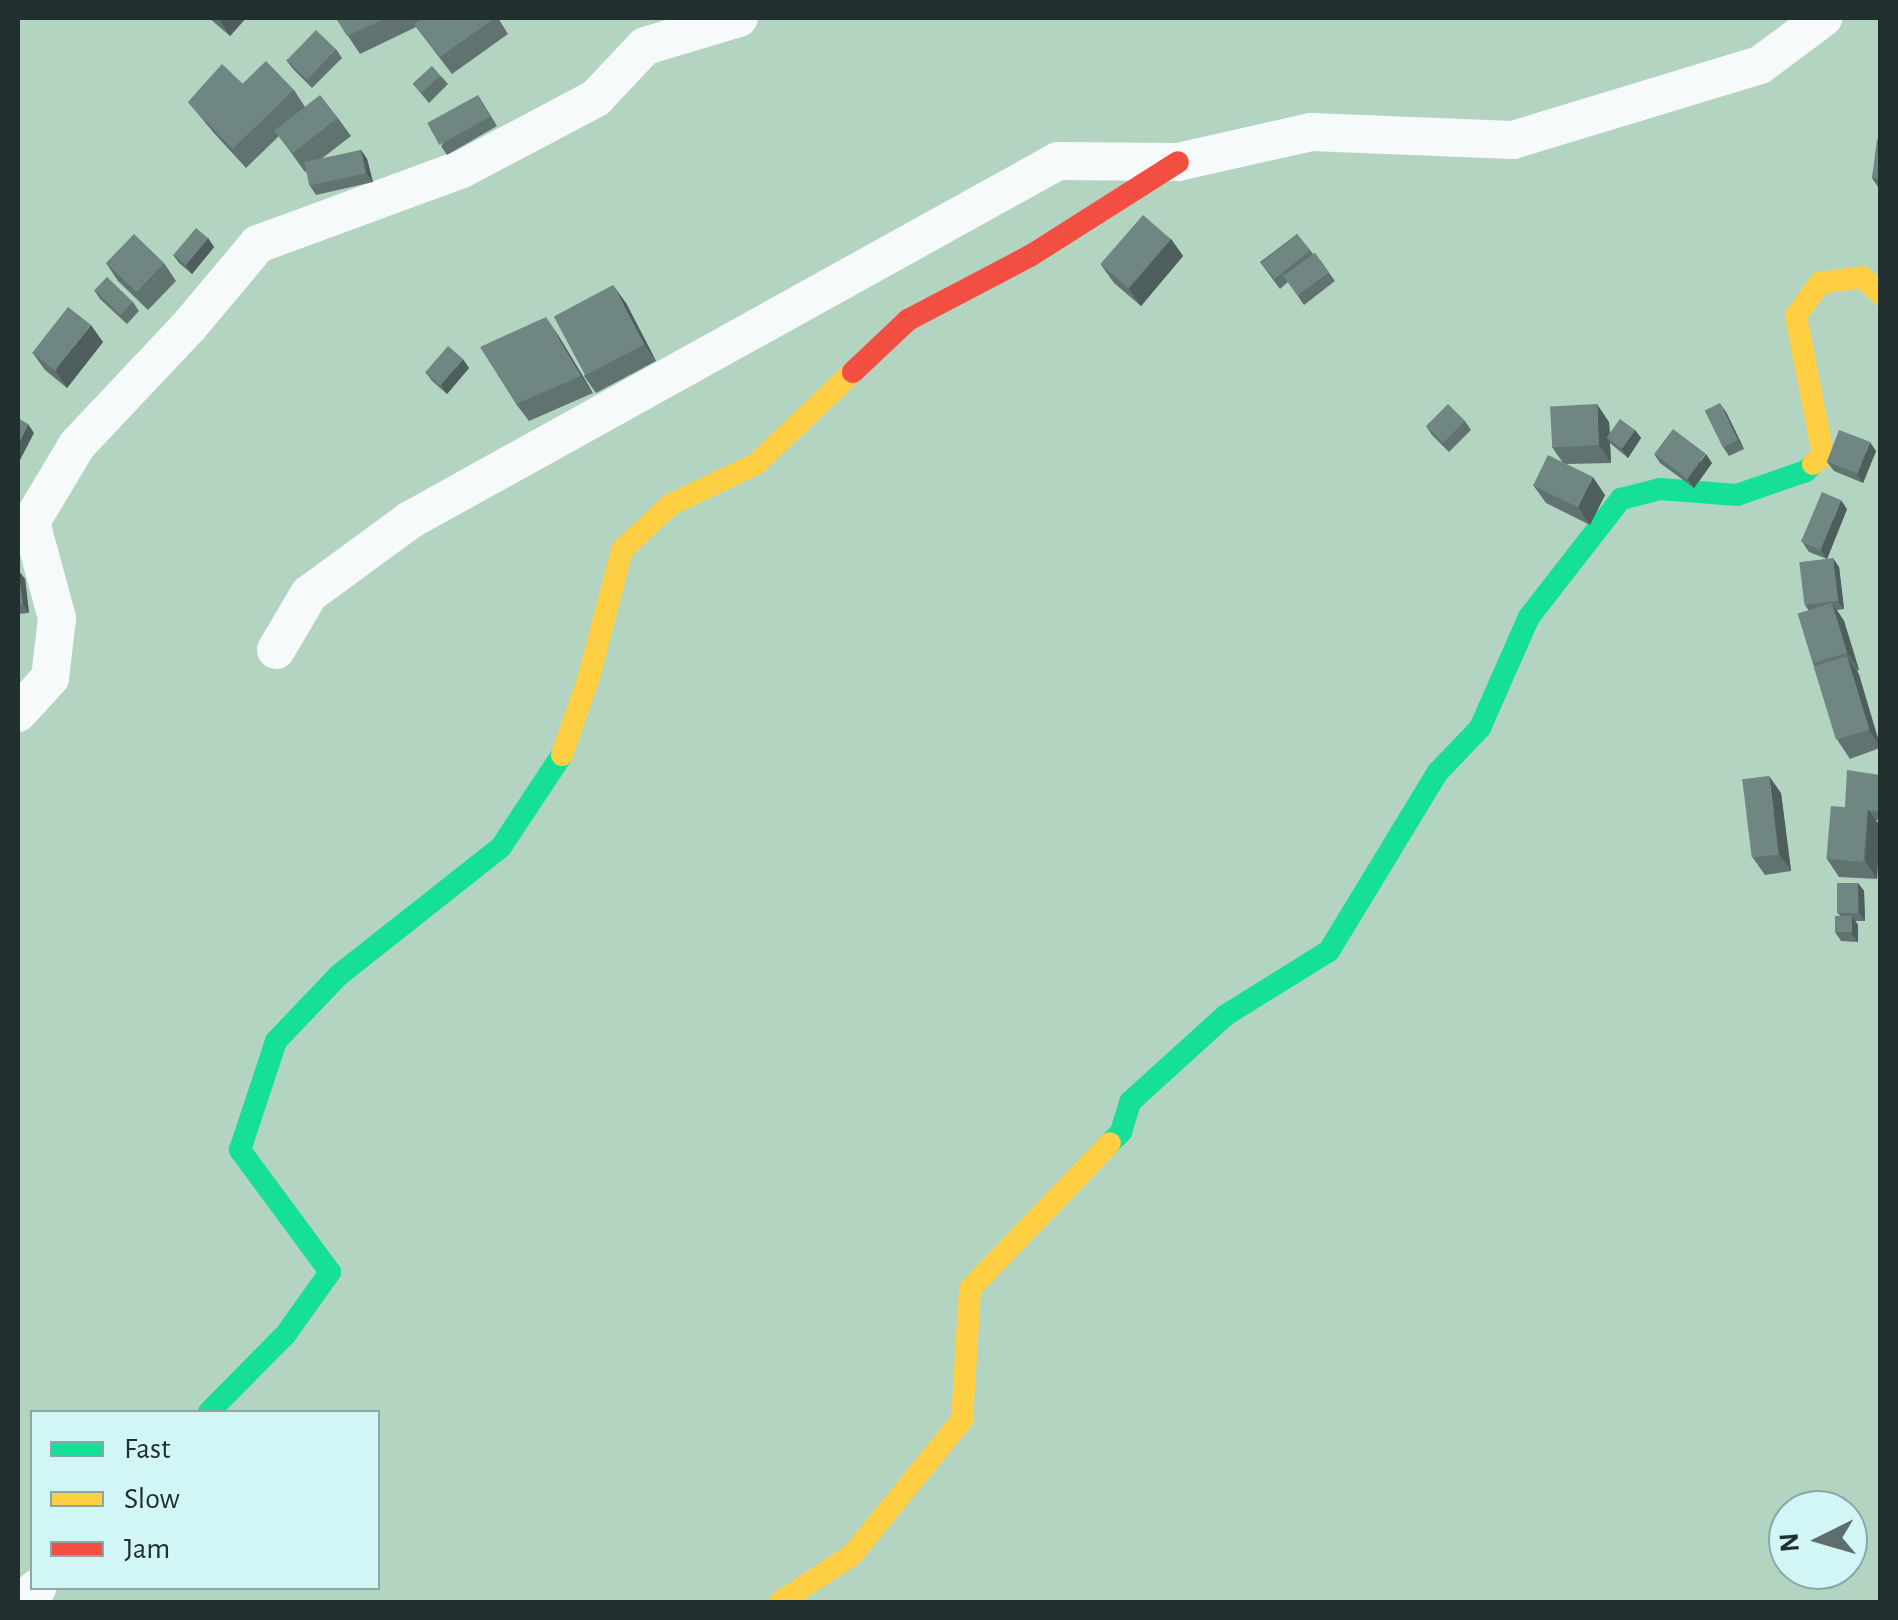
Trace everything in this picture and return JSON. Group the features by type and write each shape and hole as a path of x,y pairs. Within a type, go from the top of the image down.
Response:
{"street":[{"path":"18,713 50,678 57,618 31,522 77,445 190,325 258,244 462,168 596,98 644,46 739,18"},
{"path":"276,650 308,594 410,520 1058,161 1178,162 1311,132 1513,140 1760,65 1822,18"},
{"path":"211,1410 286,1334 330,1272 240,1150 276,1041 339,974 501,847 560,760 589,677 622,550 670,505 756,464 908,320 1030,256 1178,162"},
{"path":"780,1602 852,1556 962,1420 970,1289 1121,1132 1130,1102 1226,1014 1329,951 1438,772 1480,728 1530,617 1621,499 1660,490 1737,494 1806,471 1823,455 1796,316 1820,283 1862,277 1880,294"}],"green space":[{"path":"18,18 1880,18 1880,1602 18,1602"}],"building":[{"path":"336,18 387,18 347,36"},
{"path":"423,18 495,18 440,57 414,24"},
{"path":"316,30 336,49 307,80 287,60"},
{"path":"266,61 294,90 233,149 205,120"},
{"path":"222,64 243,84 206,123 188,102"},
{"path":"432,66 441,76 421,93 413,83"},
{"path":"320,95 338,118 292,154 274,131"},
{"path":"478,95 490,117 439,145 427,123"},
{"path":"1877,139 1880,140 1880,179 1872,178"},
{"path":"361,150 366,173 309,186 304,162"},
{"path":"1143,215 1171,239 1128,288 1100,264"},
{"path":"196,228 208,238 186,265 174,255"},
{"path":"134,234 164,263 136,292 106,263"},
{"path":"1297,234 1310,250 1274,279 1261,263"},
{"path":"1315,253 1329,272 1298,295 1283,276"},
{"path":"107,277 133,302 120,315 94,290"},
{"path":"613,285 644,344 585,376 554,316"},
{"path":"68,307 91,325 55,371 32,353"},
{"path":"546,317 581,376 516,404 480,347"},
{"path":"448,346 463,359 440,386 425,372"},
{"path":"1720,403 1738,440 1723,447 1705,410"},
{"path":"1448,404 1465,421 1443,443 1426,426"},
{"path":"1597,404 1599,445 1552,447 1550,406"},
{"path":"18,418 28,424 18,445"},
{"path":"1620,419 1635,430 1622,449 1606,438"},
{"path":"1673,429 1706,454 1687,478 1654,454"},
{"path":"1839,430 1870,442 1858,474 1827,462"},
{"path":"1548,455 1593,477 1578,507 1533,486"},
{"path":"1822,492 1841,500 1820,550 1801,542"},
{"path":"1833,558 1838,601 1804,605 1799,562"},
{"path":"18,570 23,604 18,605"},
{"path":"1832,603 1847,653 1813,663 1798,614"},
{"path":"1847,656 1870,730 1836,740 1814,666"},
{"path":"1847,770 1880,775 1880,812 1845,807"},
{"path":"1769,776 1779,854 1752,858 1742,779"},
{"path":"1831,806 1868,809 1863,862 1826,859"},
{"path":"1837,883 1858,883 1858,913 1837,913"},
{"path":"1835,916 1852,916 1852,932 1835,932"}],"traffic: fast":[{"path":"1110,1143 1121,1132 1130,1102 1226,1015 1329,951 1438,772 1480,728 1529,617 1621,499 1660,489 1737,495 1806,471 1813,464"},
{"path":"211,1410 286,1334 330,1272 240,1150 276,1041 339,975 501,847 562,755"}],"traffic: slow":[{"path":"1813,464 1823,455 1796,316 1820,283 1862,277 1880,294"},
{"path":"562,755 589,677 622,550 670,505 756,464 853,372"},
{"path":"780,1602 852,1555 962,1420 970,1289 1110,1143"}],"traffic: jam":[{"path":"853,372 908,320 1030,256 1178,162"}]}
